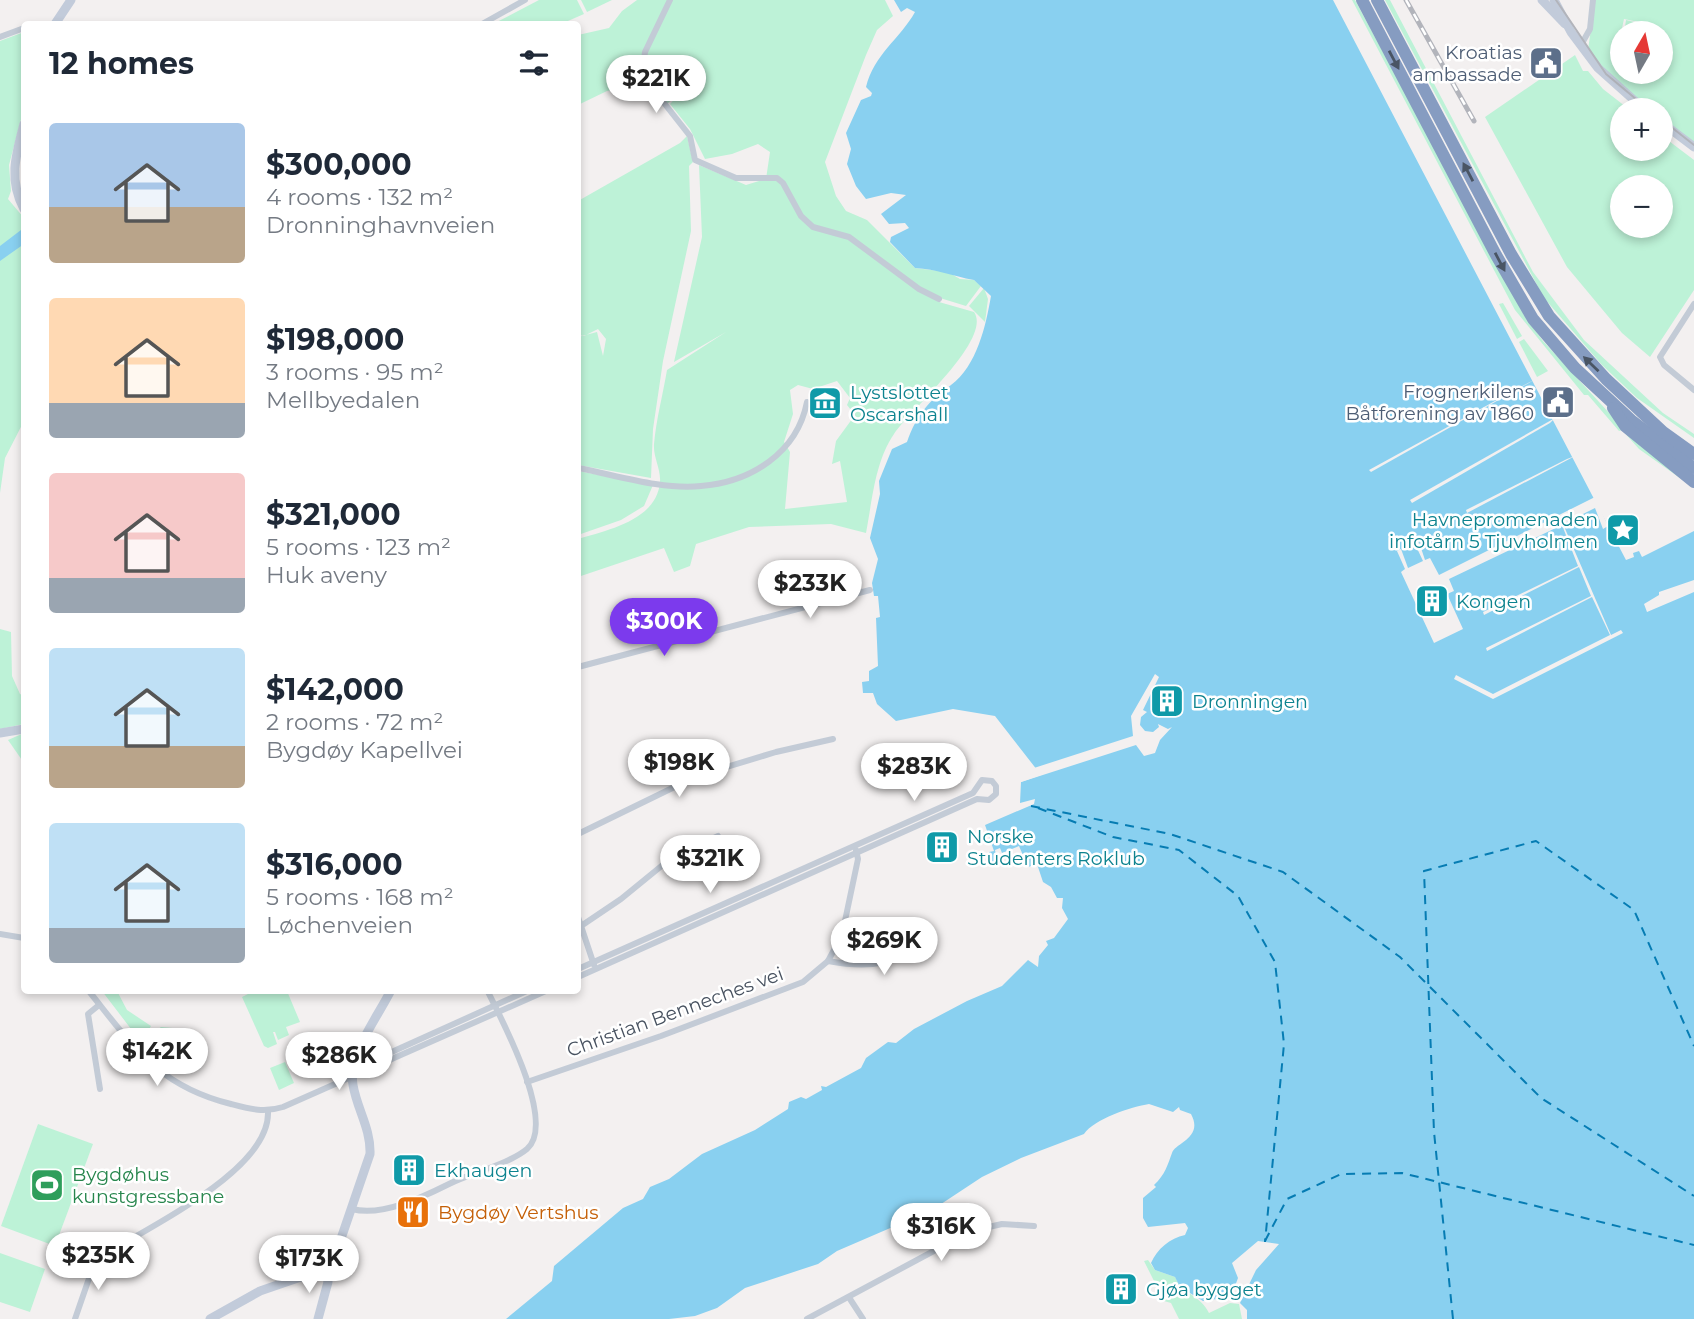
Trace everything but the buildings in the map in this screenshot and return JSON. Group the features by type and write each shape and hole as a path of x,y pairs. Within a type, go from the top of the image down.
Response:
{"highway":[{"path":"1362,0 1516,292 1559,349 1608,398 1694,468"},
{"path":"1377,0 1535,297 1568,340 1641,411 1694,454"},
{"path":"1608,398 1625,426 1694,482"},
{"path":"1641,411 1694,443"}],"street":[{"path":"57,21 71,0"},
{"path":"487,21 525,0"},
{"path":"670,0 645,51 641,66 646,82 690,136 695,160 736,178 777,178 783,183 801,216 813,227 849,237 919,289 939,299"},
{"path":"1542,0 1566,24 1605,76 1631,98"},
{"path":"1554,0 1566,24"},
{"path":"1581,44 1590,29 1593,0"},
{"path":"0,37 21,29"},
{"path":"1673,131 1694,147"},
{"path":"21,138 14,170 16,192 21,203"},
{"path":"1694,304 1660,354 1664,365 1694,390"},
{"path":"581,468 691,486 740,478 770,463 787,447 803,421 807,402"},
{"path":"581,666 870,590"},
{"path":"0,733 21,730"},
{"path":"581,832 686,780 747,760 833,739"},
{"path":"635,948 672,927 761,887 912,828 976,799 989,800 996,794 996,786 992,781 982,780 973,793 909,820 856,849"},
{"path":"909,820 912,828"},
{"path":"594,966 581,926 621,899 670,859 718,836"},
{"name":"Christian Benneches vei","path":"527,1082 791,988 828,961 842,935 856,849"},
{"path":"581,975 594,966 635,948 719,915 812,868"},
{"path":"761,887 764,894"},
{"path":"716,907 719,915"},
{"path":"672,927 676,934"},
{"path":"0,934 21,938"},
{"path":"828,961 849,965 888,963 933,943"},
{"path":"581,968 594,966"},
{"path":"91,994 147,1060 169,1080 208,1098 268,1112 496,1009 537,994"},
{"path":"210,1319 260,1292 325,1268 336,1258 370,1150 353,1072 389,994"},
{"path":"352,1209 363,1211 426,1196 526,1150 536,1132 537,1118 527,1082 489,994"},
{"path":"496,1009 522,994"},
{"path":"100,1005 88,1014 100,1089"},
{"path":"75,1319 92,1265 204,1195 236,1170 261,1136 268,1112"},
{"path":"807,1319 849,1299 971,1231 1002,1224 1034,1226"},
{"path":"318,1319 328,1282 325,1268"},
{"path":"849,1299 863,1319"}],"green space":[{"path":"539,0 577,0 584,14 568,21 499,21"},
{"path":"581,0 612,0 587,12"},
{"path":"637,0 885,0 893,16 877,30 825,162 836,196 846,211 867,220 915,268 948,272 960,279 974,280 981,286 966,306 940,298 939,302 974,312 977,324 972,339 961,356 894,434 882,456 866,533 831,524 749,527 696,544 690,566 674,572 664,548 581,576 581,538 629,521 650,506 657,495 660,477 654,444 667,370 726,332 674,362 702,237 699,165 746,185 766,179 770,152 758,144 732,154 705,159 690,129 670,104 684,89 667,104 650,83 607,91 581,104 581,34 609,28 622,11","holes":["837,381 850,398 847,405 855,415 836,441 832,464 840,461 847,502 785,509 790,452 784,442 793,414 790,390 798,385 813,389"]},
{"path":"1352,0 1355,0 1524,315 1543,341 1623,428 1694,485 1694,488 1639,449 1622,430 1619,431 1588,395 1584,395 1515,310"},
{"path":"1385,0 1390,0 1533,272 1584,340 1663,413 1694,434 1694,438 1637,398 1602,365 1544,298"},
{"path":"1595,0 1694,0 1694,142 1673,127 1673,98 1631,98 1616,84 1673,84 1673,21 1610,21 1610,79 1588,50"},
{"path":"21,33 21,119 9,165 11,191 8,199 21,214 21,427 5,458 0,493 0,41"},
{"path":"1575,55 1583,71 1588,71 1615,98 1610,98 1610,161 1673,161 1673,144 1694,160 1694,290 1650,357 1622,333 1567,267 1485,117"},
{"path":"687,136 693,162 689,166 691,231 663,361 653,429 651,478 581,466 581,199 680,143","holes":["598,329 606,339 603,356 597,332 586,335"]},
{"path":"984,288 988,299 985,322 969,306"},
{"path":"1503,303 1522,336 1517,339 1499,304"},
{"path":"1524,339 1548,371 1537,377 1519,342"},
{"path":"581,472 653,485 644,506 621,520 581,534"},
{"path":"0,629 11,632 12,676 21,694 21,725 0,729"},
{"path":"21,734 21,759 8,740"},
{"path":"104,994 119,994 127,1010 151,1026 142,1041 161,1027 184,1029 188,1033 185,1052 172,1072 141,1042"},
{"path":"248,994 288,994 300,1022 286,1027 289,1035 278,1040 273,1032 277,1044 268,1048 264,1046 242,997"},
{"path":"285,1062 294,1083 279,1090 270,1068"},
{"name":"Bygdøhus kunstgressbane","path":"38,1124 93,1144 55,1246 1,1226"},
{"path":"0,1253 45,1269 30,1312 0,1302"},
{"path":"1148,1260 1155,1270 1175,1277 1209,1313 1230,1303 1239,1304 1242,1319 1179,1319 1171,1303 1164,1301 1144,1261"}],"water":[{"path":"894,0 1333,0 1626,560 1634,557 1633,553 1639,551 1642,557 1694,531 1694,580 1659,592 1659,595 1644,604 1647,612 1694,592 1694,1319 1247,1319 1247,1310 1240,1303 1256,1270 1279,1244 1258,1241 1232,1263 1238,1278 1231,1297 1203,1301 1180,1287 1175,1277 1155,1270 1151,1263 1160,1249 1169,1241 1185,1235 1188,1228 1185,1223 1148,1227 1143,1218 1143,1198 1156,1187 1154,1185 1174,1149 1188,1139 1194,1129 1194,1122 1191,1114 1179,1107 1173,1112 1149,1104 1104,1119 1084,1134 1021,1158 982,1177 932,1210 837,1251 818,1264 745,1288 717,1308 695,1316 669,1319 506,1319 552,1281 554,1266 623,1208 643,1199 650,1187 669,1179 702,1154 755,1130 788,1109 789,1102 801,1097 806,1099 822,1090 821,1086 826,1087 861,1068 866,1058 888,1042 896,1043 914,1029 1002,986 1028,960 1038,967 1039,956 1048,945 1046,941 1054,938 1068,919 1062,908 1063,898 1057,898 1051,887 1043,882 1037,864 1028,867 1019,846 1002,853 1000,848 995,850 998,865 991,866 989,852 994,851 985,825 1034,804 1035,799 1020,803 1021,782 1041,775 995,716 953,709 896,721 877,704 873,693 863,693 862,682 869,681 869,671 878,666 876,618 880,617 878,596 874,596 872,583 878,559 870,538 880,494 879,481 892,449 907,442 924,409 968,367 983,332 991,296 974,280 915,268 890,242 891,237 909,228 905,223 889,224 881,214 906,195 891,193 866,199 856,186 847,164 851,149 846,133 861,100 871,96 872,93 866,87 870,75 915,12 907,8 901,12"},
{"path":"21,230 21,246 0,261 0,246"}],"pier":[{"path":"1534,380 1371,472 1369,470 1528,383"},
{"path":"1555,418 1412,503 1410,500"},
{"path":"1575,456 1467,513 1466,510"},
{"path":"1595,497 1608,526 1603,529 1595,508 1563,524 1611,635 1621,630 1623,633 1493,699 1454,679 1456,675 1493,694 1610,635 1592,597 1487,651 1486,648 1591,596 1579,567 1484,615 1483,612 1578,566 1562,525 1449,579 1454,591 1447,594 1463,629 1434,643 1401,572 1405,569 1397,551 1401,549 1408,568 1423,561 1415,544 1419,542 1425,560 1430,558 1439,575"},
{"name":"Dronningen","path":"1155,674 1159,677 1143,710 1147,712 1141,717 1140,725 1145,731 1153,732 1159,727 1158,724 1168,729 1172,727 1160,740 1155,753 1144,756 1136,745 1018,783 1019,779 1036,773 1034,768 1133,736 1131,716"}],"ferry route":[{"path":"1031,806 1170,834 1283,872 1400,957 1541,1098 1694,1196"},
{"path":"1038,808 1113,837 1179,850 1238,896 1275,962 1284,1044 1265,1242"},
{"path":"1453,1319 1434,1132 1424,871 1536,841 1634,910 1694,1046"},
{"path":"1265,1241 1287,1199 1341,1174 1402,1173 1694,1245"}],"tram line":[{"path":"1556,0 1606,74 1635,98"},
{"path":"1673,128 1694,145"}],"railway":[{"path":"1406,0 1474,121"}],"place":[{"name":"Kroatias ambassade","path":"1546,63"},
{"name":"Frognerkilens Båtforening av 1860","path":"1558,402"},
{"name":"Lystslottet Oscarshall","path":"825,403"},
{"name":"Havnepromenaden infotårn 5 Tjuvholmen","path":"1623,530"},
{"name":"Kongen","path":"1432,601"},
{"name":"Dronningen","path":"1167,701"},
{"name":"Norske Studenters Roklub","path":"942,847"},
{"name":"Ekhaugen","path":"409,1170"},
{"name":"Bygdøhus kunstgressbane","path":"47,1185"},
{"name":"Bygdøy Vertshus","path":"413,1212"},
{"name":"Gjøa bygget","path":"1121,1289"}]}
